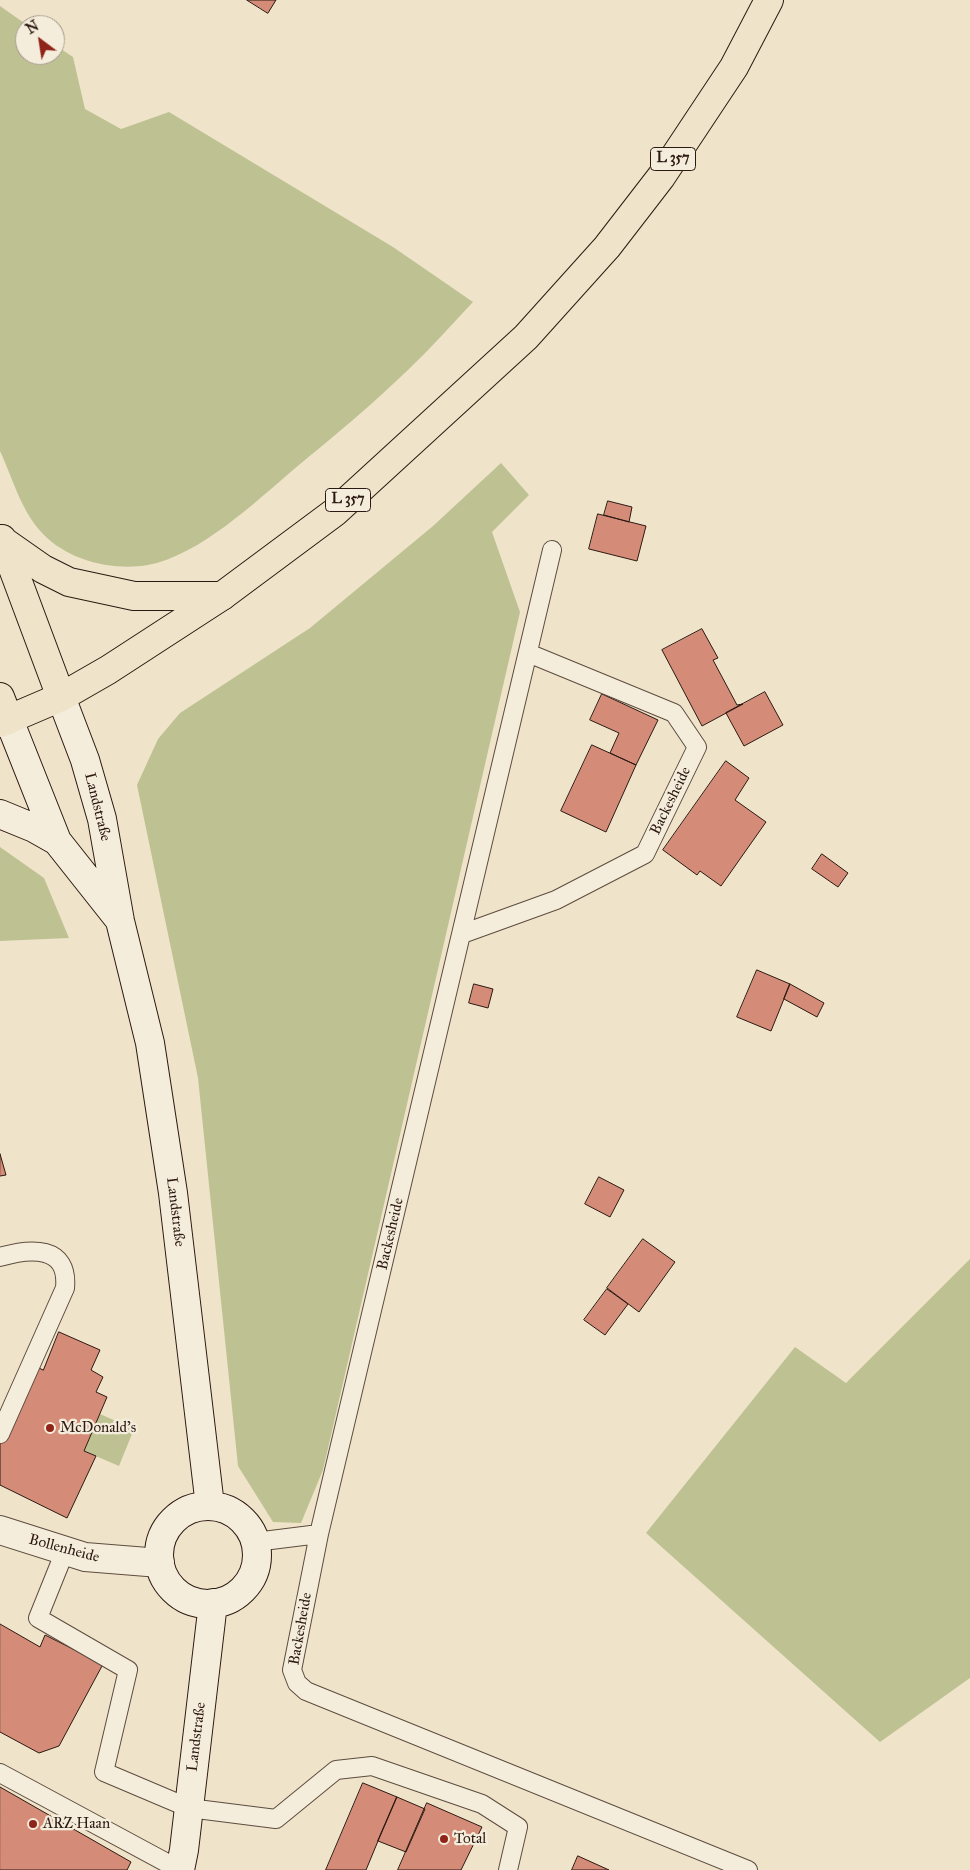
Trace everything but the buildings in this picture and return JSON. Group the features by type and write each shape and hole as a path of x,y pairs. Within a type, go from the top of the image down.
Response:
{"main road":[{"name":"L 357","path":"3,714 61,697 108,670 222,596 335,512 526,337 607,247 661,177 734,67 769,0"},
{"path":"1,537 43,569 69,582 134,596 222,596"},
{"path":"1,537 61,697"},
{"name":"Landstraße","path":"61,697 85,760 102,820 120,921 150,1043 160,1104 210,1506"},
{"name":"Landstraße","path":"3,714 57,840 120,921"},
{"path":"0,814 57,840"},
{"path":"210,1506 234,1513 247,1526 256,1542 256,1566 252,1577 236,1595 213,1603 192,1601 182,1597 168,1582 160,1563 161,1541 172,1522 189,1510 210,1506"},
{"name":"Bollenheide","path":"0,1530 65,1551 99,1559 160,1563"},
{"name":"Landstraße","path":"180,1870 213,1603"}],"lane":[{"name":"Backesheide","path":"552,550 319,1534 292,1670 297,1682 306,1691 748,1870"},
{"name":"Backesheide","path":"462,934 556,900 646,854 697,747 674,713 528,653"},
{"path":"0,1257 26,1250 44,1252 59,1261 66,1279 65,1288 0,1434"},
{"path":"256,1542 319,1534"},
{"path":"65,1551 38,1618 128,1670 104,1772 189,1808 276,1819 336,1770 372,1766 482,1804 518,1827 508,1870"},
{"path":"0,1773 180,1870"}],"green space":[{"path":"0,6 15,17 15,65 65,65 65,52 73,57 85,109 121,129 169,112 393,247 473,302 410,368 338,433 244,512 187,551 168,559 148,565 106,565 92,562 65,551 43,534 35,525 18,494 0,451"},
{"path":"501,463 529,495 492,532 520,612 323,1470 301,1523 273,1522 238,1466 198,1078 137,785 158,739 180,713 310,628 433,526"},
{"path":"0,847 44,878 69,938 0,941"},
{"path":"970,1259 970,1678 880,1742 646,1533 795,1347 846,1383"},
{"path":"100,1414 134,1429 119,1466 84,1451"}],"place":[{"name":"McDonald's","path":"50,1428"},
{"name":"ARZ Haan","path":"33,1824"},
{"name":"Total","path":"444,1839"}]}
